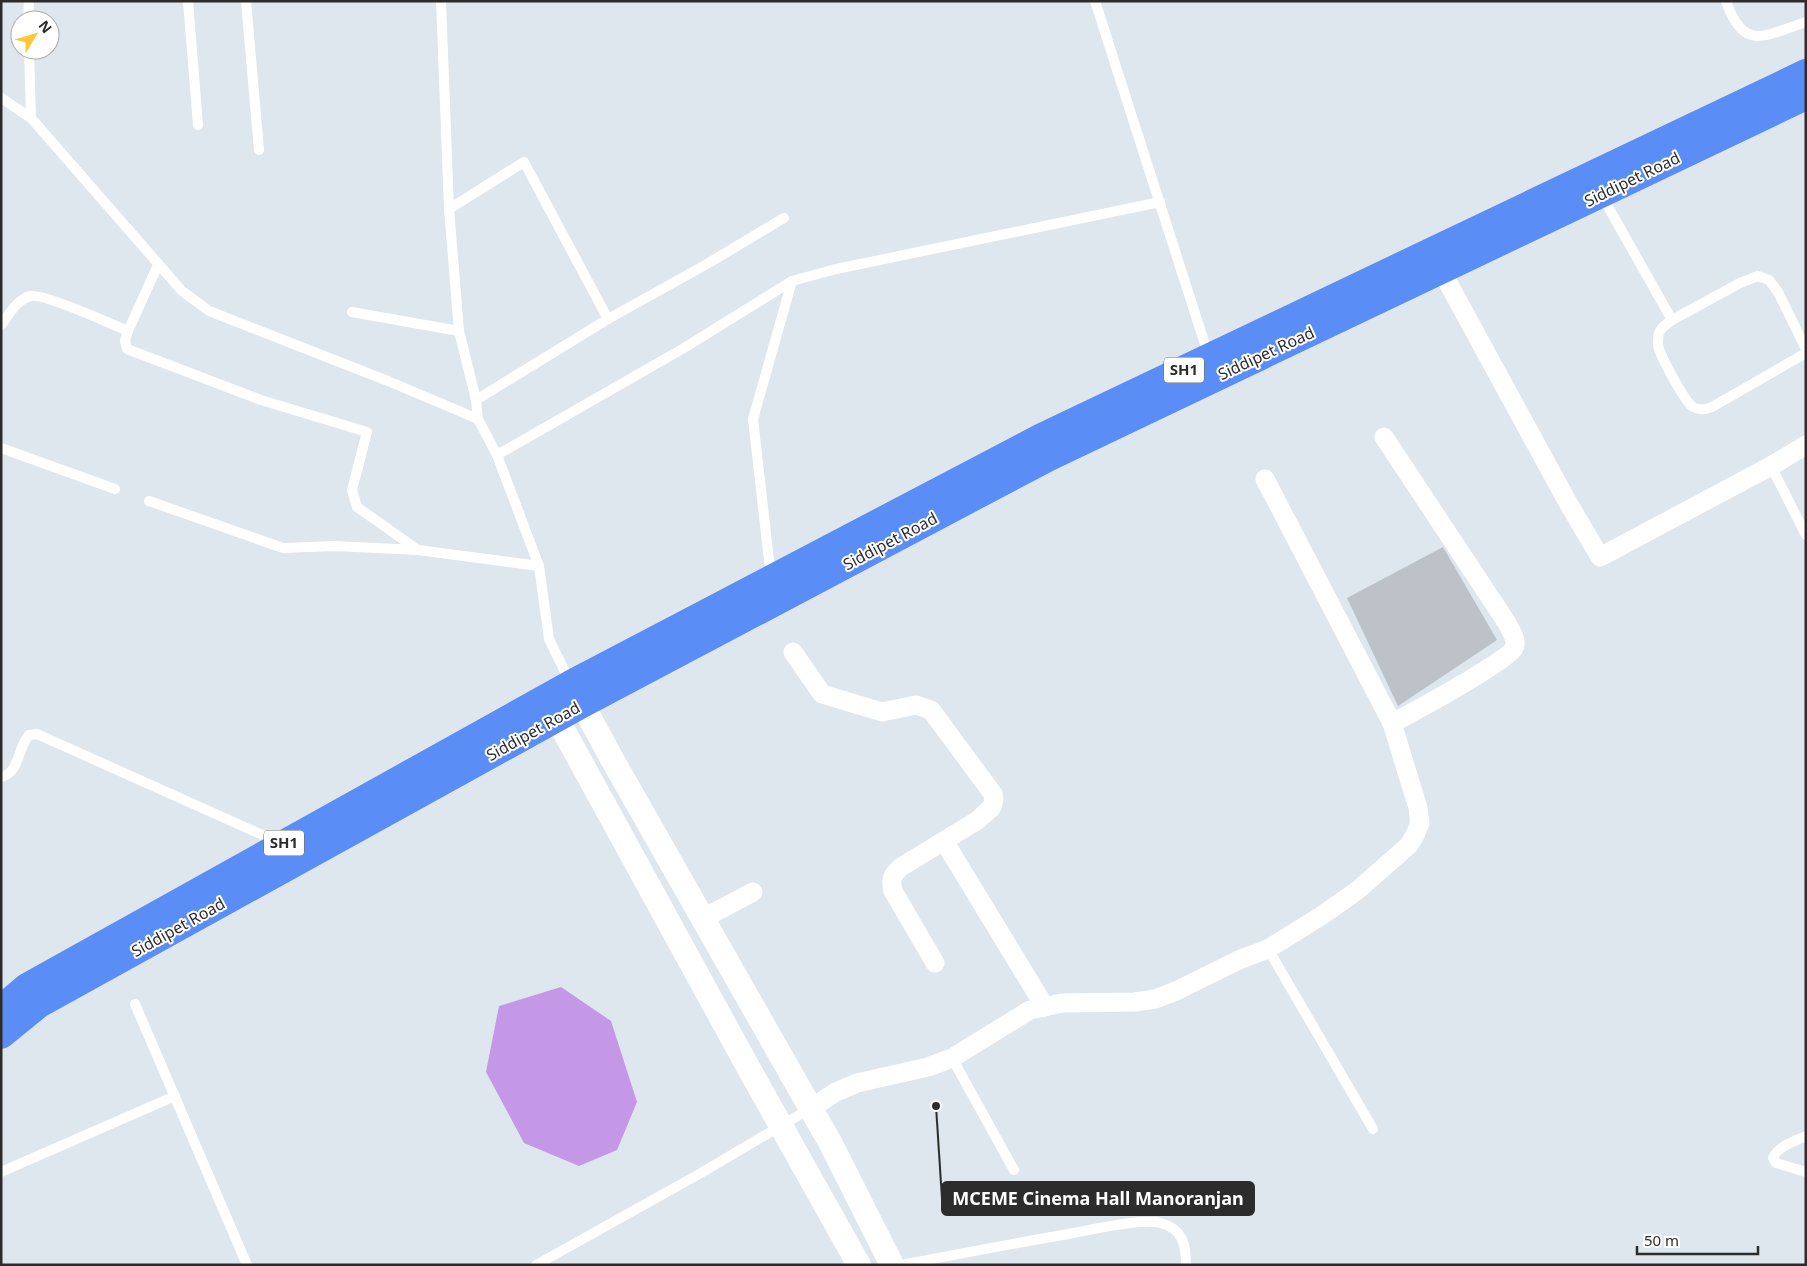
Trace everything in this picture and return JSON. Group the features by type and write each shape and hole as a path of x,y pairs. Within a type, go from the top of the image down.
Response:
{"main road":[{"name":"Siddipet Road","path":"577,694 771,579 1040,438 1806,73"},
{"name":"Siddipet Road","path":"1,1008 28,987 283,844 577,694 1049,456 1806,96"},
{"name":"Siddipet Road","path":"1,1035 39,1004 551,708"}],"street":[{"path":"1441,270 1567,501 1600,557 1771,466 1806,445"},
{"path":"1384,437 1507,623 1516,643 1514,650 1472,678 1415,712 1392,723"},
{"path":"811,1108 836,1092 857,1083 928,1067 952,1058 1030,1010 1062,1003 1110,1004 1136,1002 1155,999 1176,991 1268,948 1321,916 1358,890 1409,845 1420,823 1418,808 1392,723 1265,479"},
{"path":"793,652 822,694 882,712 916,705 931,710 992,794 994,800 992,808 978,820 901,867 893,874 891,880 893,890 935,963"},
{"path":"577,694 612,759 811,1108 892,1265"},
{"path":"551,708 726,1028 859,1265"},
{"path":"944,841 1045,1007"},
{"path":"704,918 753,892"},
{"path":"663,912 691,896"},
{"path":"726,1028 755,1010"}],"lane":[{"path":"188,1 198,125"},
{"path":"246,1 259,150"},
{"path":"441,1 449,209 459,332 476,400 478,419 497,455 539,566 548,639 577,694"},
{"path":"1095,1 1209,358"},
{"path":"1726,1 1739,28 1748,35 1759,37 1806,22"},
{"path":"29,60 31,118"},
{"path":"1,98 31,118 158,265 182,291 209,311 388,380 478,419"},
{"path":"449,209 524,162 608,320"},
{"path":"1601,193 1672,320"},
{"path":"497,455 684,348 792,281 836,269 1160,202"},
{"path":"476,400 608,320 784,218"},
{"path":"158,265 124,340 127,349 260,400 367,432 352,490 357,507 418,550"},
{"path":"1806,349 1778,292 1770,280 1758,276 1740,283 1663,326 1659,332 1658,345 1666,365 1687,402 1702,410 1712,407 1806,353"},
{"path":"771,579 753,419 792,281"},
{"path":"1,325 19,302 32,295 47,298 128,331"},
{"path":"352,312 459,332"},
{"path":"1,448 115,490"},
{"path":"1771,466 1806,535"},
{"path":"149,501 283,548 335,546 418,550 539,566"},
{"path":"1,777 8,776 13,772 23,741 29,735 37,734 283,844"},
{"path":"1268,948 1373,1129"},
{"path":"135,1004 246,1265"},
{"path":"952,1058 1014,1170"},
{"path":"1,1172 175,1096"},
{"path":"536,1265 701,1173 811,1108"},
{"path":"1806,1136 1781,1148 1775,1153 1774,1158 1776,1163 1806,1172"},
{"path":"901,1265 1099,1228 1152,1221 1163,1224 1179,1234 1184,1241 1186,1265"}],"shaded area":[{"path":"561,987 611,1021 637,1102 617,1150 579,1166 524,1143 486,1072 499,1006"}],"building":[{"path":"1443,547 1497,640 1398,706 1347,598"}],"place":[{"name":"MCEME Cinema Hall Manoranjan","path":"936,1106"}]}
